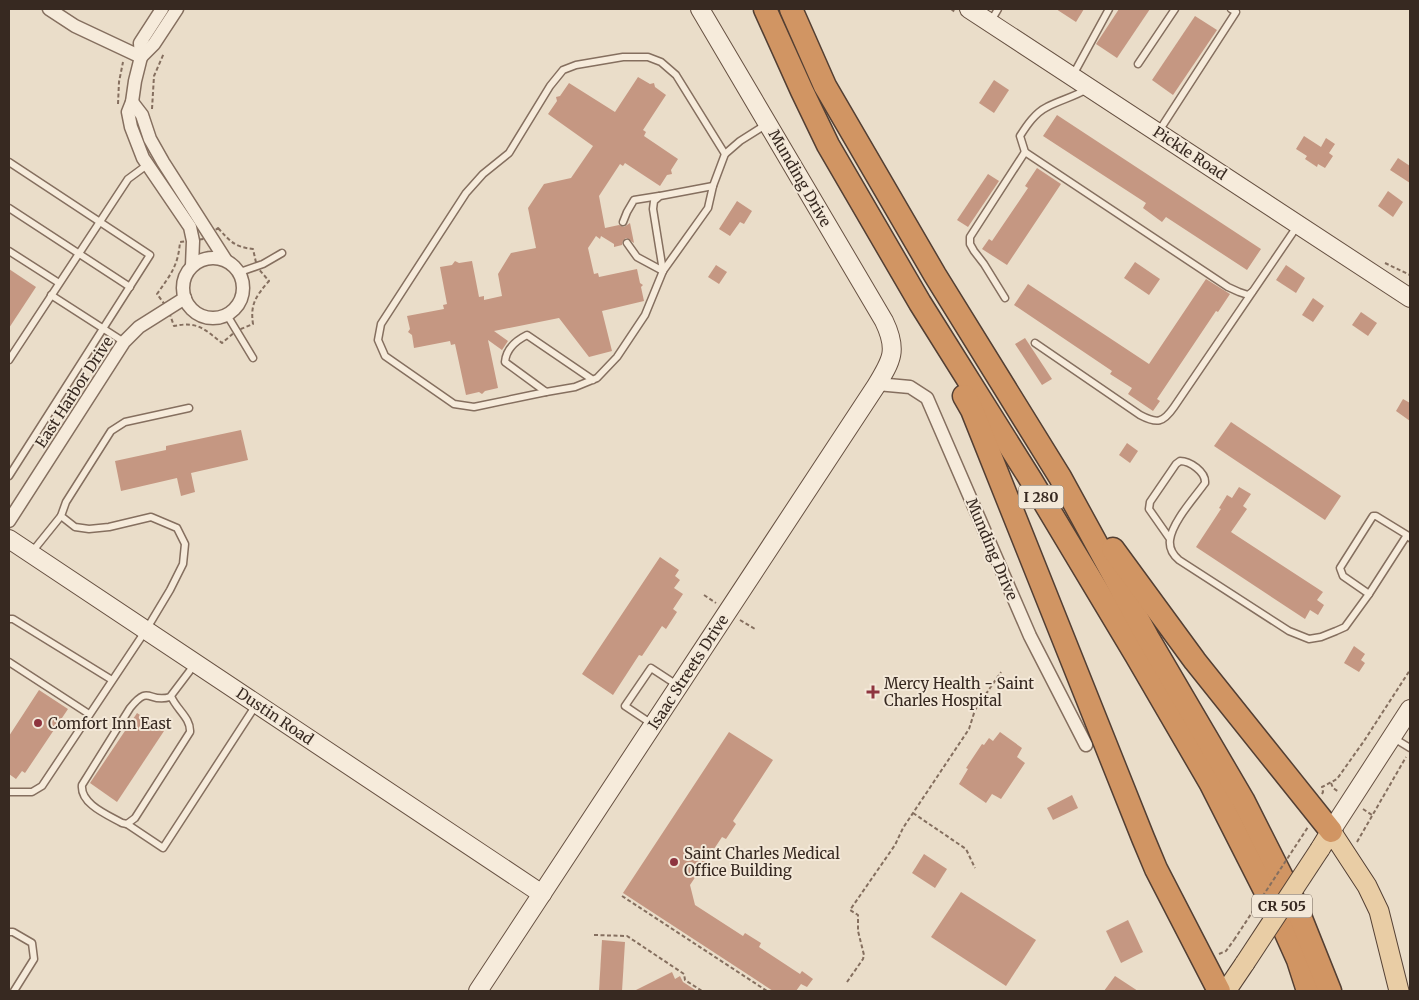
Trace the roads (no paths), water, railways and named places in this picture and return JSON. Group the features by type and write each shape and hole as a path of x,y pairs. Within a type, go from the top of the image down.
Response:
{"highway":[{"name":"I 280","path":"765,9 828,145 920,303 1031,480 1211,784 1281,922 1298,960 1308,991"},
{"name":"I 280","path":"791,9 825,86 935,275 1060,477 1148,638 1243,800 1294,901 1330,991"},
{"path":"920,303 943,356 972,410 1153,861 1219,991"},
{"path":"1060,477 1311,817 1325,840"}],"main road":[{"name":"CR 505","path":"1226,991 1325,840"},
{"path":"1325,840 1367,886 1379,911 1399,991"}],"street":[{"path":"49,9 75,26 141,57"},
{"path":"162,9 140,42 141,57 134,81 132,102 128,112 131,127 143,158 190,226 193,241 192,266"},
{"path":"141,57 154,44 177,9"},
{"name":"Munding Drive","path":"700,9 884,321 889,332 893,351"},
{"name":"Pickle Road","path":"970,9 994,16 1089,87 1410,298"},
{"path":"132,102 142,115 150,139 163,162 225,260"},
{"path":"215,257 225,260 240,272 244,292 241,302 235,310 226,315 217,318 207,318 194,310 185,298 183,289 184,279 192,266 200,260 215,257"},
{"name":"East Harbor Drive","path":"9,521 124,342 139,327 185,298"},
{"name":"Isaac Streets Drive","path":"478,991 877,384 891,360 893,351"},
{"name":"Munding Drive","path":"877,384 910,388 927,398 1030,636 1086,745"},
{"name":"Dustin Road","path":"9,539 542,894"},
{"name":"CR 505","path":"1325,840 1410,710"}],"lane":[{"path":"1073,76 1109,9"},
{"path":"1138,64 1175,9"},
{"path":"1158,132 1236,12 1231,9"},
{"path":"725,154 676,75 661,62 648,57 623,57 576,65 563,70 550,86 509,153 483,174 466,193 380,324 378,340 385,356 454,404 474,408 575,387 597,378 617,356 644,315 662,270 708,208 713,186 725,154 740,141 768,123"},
{"path":"1089,87 1076,96 1045,108 1027,124 1020,136 1025,152 1228,286 1248,295 1252,292"},
{"path":"1005,298 972,248 970,237 1025,152"},
{"path":"9,162 150,255 9,476"},
{"path":"9,360 128,179 147,165"},
{"path":"623,222 634,200 713,186"},
{"path":"660,196 654,201 652,209 662,270"},
{"path":"9,208 130,287"},
{"path":"1035,343 1140,415 1158,421 1164,419 1170,413 1298,224"},
{"path":"627,243 636,257 662,270"},
{"path":"9,251 59,283"},
{"path":"240,272 257,267 282,253"},
{"path":"51,296 124,342"},
{"path":"226,315 253,358"},
{"path":"546,392 505,362 506,354 516,341 527,335 593,380"},
{"path":"31,554 61,516 66,502 111,431 125,422 188,408"},
{"path":"1170,540 1149,509 1150,502 1176,464 1180,461 1185,461 1206,477 1206,483 1176,524 1170,540 1174,556 1179,560 1289,631 1309,639 1321,637 1345,627 1369,594 1408,537 1376,516 1373,516 1340,568 1343,576 1369,594"},
{"path":"9,792 32,792 42,786 146,630 183,564 186,544 177,528 151,517 109,527 89,529 75,527 61,516"},
{"path":"9,619 13,619 112,680"},
{"path":"9,662 89,714"},
{"path":"196,663 171,696 160,699 146,695 138,698 130,708 82,785 83,795 89,803 122,823 127,824 163,848 257,704"},
{"path":"653,725 625,706 651,668 679,686"},
{"path":"127,824 135,818 190,732 189,723 171,696"},
{"path":"1392,737 1410,748"},
{"path":"9,932 13,932 32,943 34,960 14,991"}],"place":[{"name":"Mercy Health - Saint Charles Hospital","path":"873,692"},
{"name":"Comfort Inn East","path":"38,723"},
{"name":"Saint Charles Medical Office Building","path":"674,862"}]}
